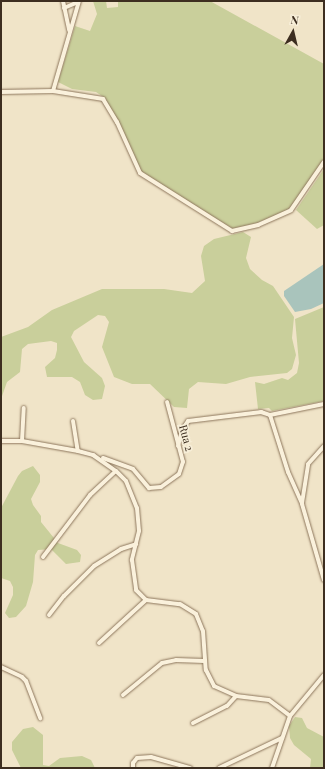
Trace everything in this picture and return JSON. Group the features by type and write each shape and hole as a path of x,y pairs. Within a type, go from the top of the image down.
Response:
{"street":[{"path":"63,1 69,30"},
{"path":"64,8 79,2"},
{"path":"53,91 69,30 79,2"},
{"path":"1,92 53,91 103,99 117,122 140,173 232,231 258,225 291,210 324,162"},
{"name":"Rua 2","path":"93,455 133,468 150,488 161,487 179,474 183,462 167,402"},
{"path":"178,447 182,430 188,421 261,412 270,415 324,404"},
{"path":"22,441 24,408"},
{"path":"270,415 280,448 302,504 324,580"},
{"path":"72,421 78,451"},
{"path":"1,441 22,441 78,451 93,455 116,470 126,481 137,508 139,531 132,560 133,583 136,590 146,600 180,604 196,614 203,631 204,661 209,679 214,686 236,696 269,700 290,716"},
{"path":"302,504 308,464 324,446"},
{"path":"43,557 90,495 116,470"},
{"path":"49,615 64,596 94,566 121,549 136,544"},
{"path":"99,643 146,600"},
{"path":"123,695 162,663 176,660 204,661"},
{"path":"1,667 22,677 26,681 40,718"},
{"path":"272,768 290,716 324,675"},
{"path":"193,723 226,706 236,696"},
{"path":"219,768 282,738"},
{"path":"133,768 133,763 137,758 151,757 190,768"}],"green space":[{"path":"93,1 106,1 107,8 118,7 118,1 210,1 324,64 324,158 301,196 290,209 257,223 233,229 142,173 105,98 96,92 72,89 58,82 75,26 90,31 97,14"},
{"path":"324,169 324,225 317,229 296,210"},
{"path":"243,232 251,237 246,258 250,269 262,280 273,286 294,317 292,338 296,355 292,369 287,373 250,377 226,384 198,382 189,389 187,408 174,407 150,384 132,384 114,377 102,347 109,322 105,316 98,315 74,331 71,337 84,362 102,378 105,386 102,399 93,400 85,395 80,382 72,377 47,377 45,367 55,358 57,350 57,343 51,341 28,344 22,349 20,372 7,382 1,399 1,337 28,327 52,310 102,289 164,289 192,293 205,281 201,256 204,246 214,239"},
{"path":"324,307 324,401 272,411 269,408 258,409 255,382 264,384 282,378 288,380 297,373 299,363 295,319"},
{"path":"33,466 40,475 40,482 31,499 33,505 41,516 41,522 58,543 77,550 81,555 80,562 66,564 51,549 38,550 35,555 33,582 26,606 16,617 9,618 5,613 13,595 13,587 10,581 1,578 1,508 18,476 22,471"},
{"path":"295,717 302,718 307,728 324,737 324,768 310,768 311,759 294,745 290,738 289,726"},
{"path":"33,727 43,735 43,765 49,766 60,758 82,756 91,760 95,768 21,768 12,750 12,742 23,729"}],"water":[{"path":"324,264 324,303 311,309 295,312 284,296 284,291"}]}
